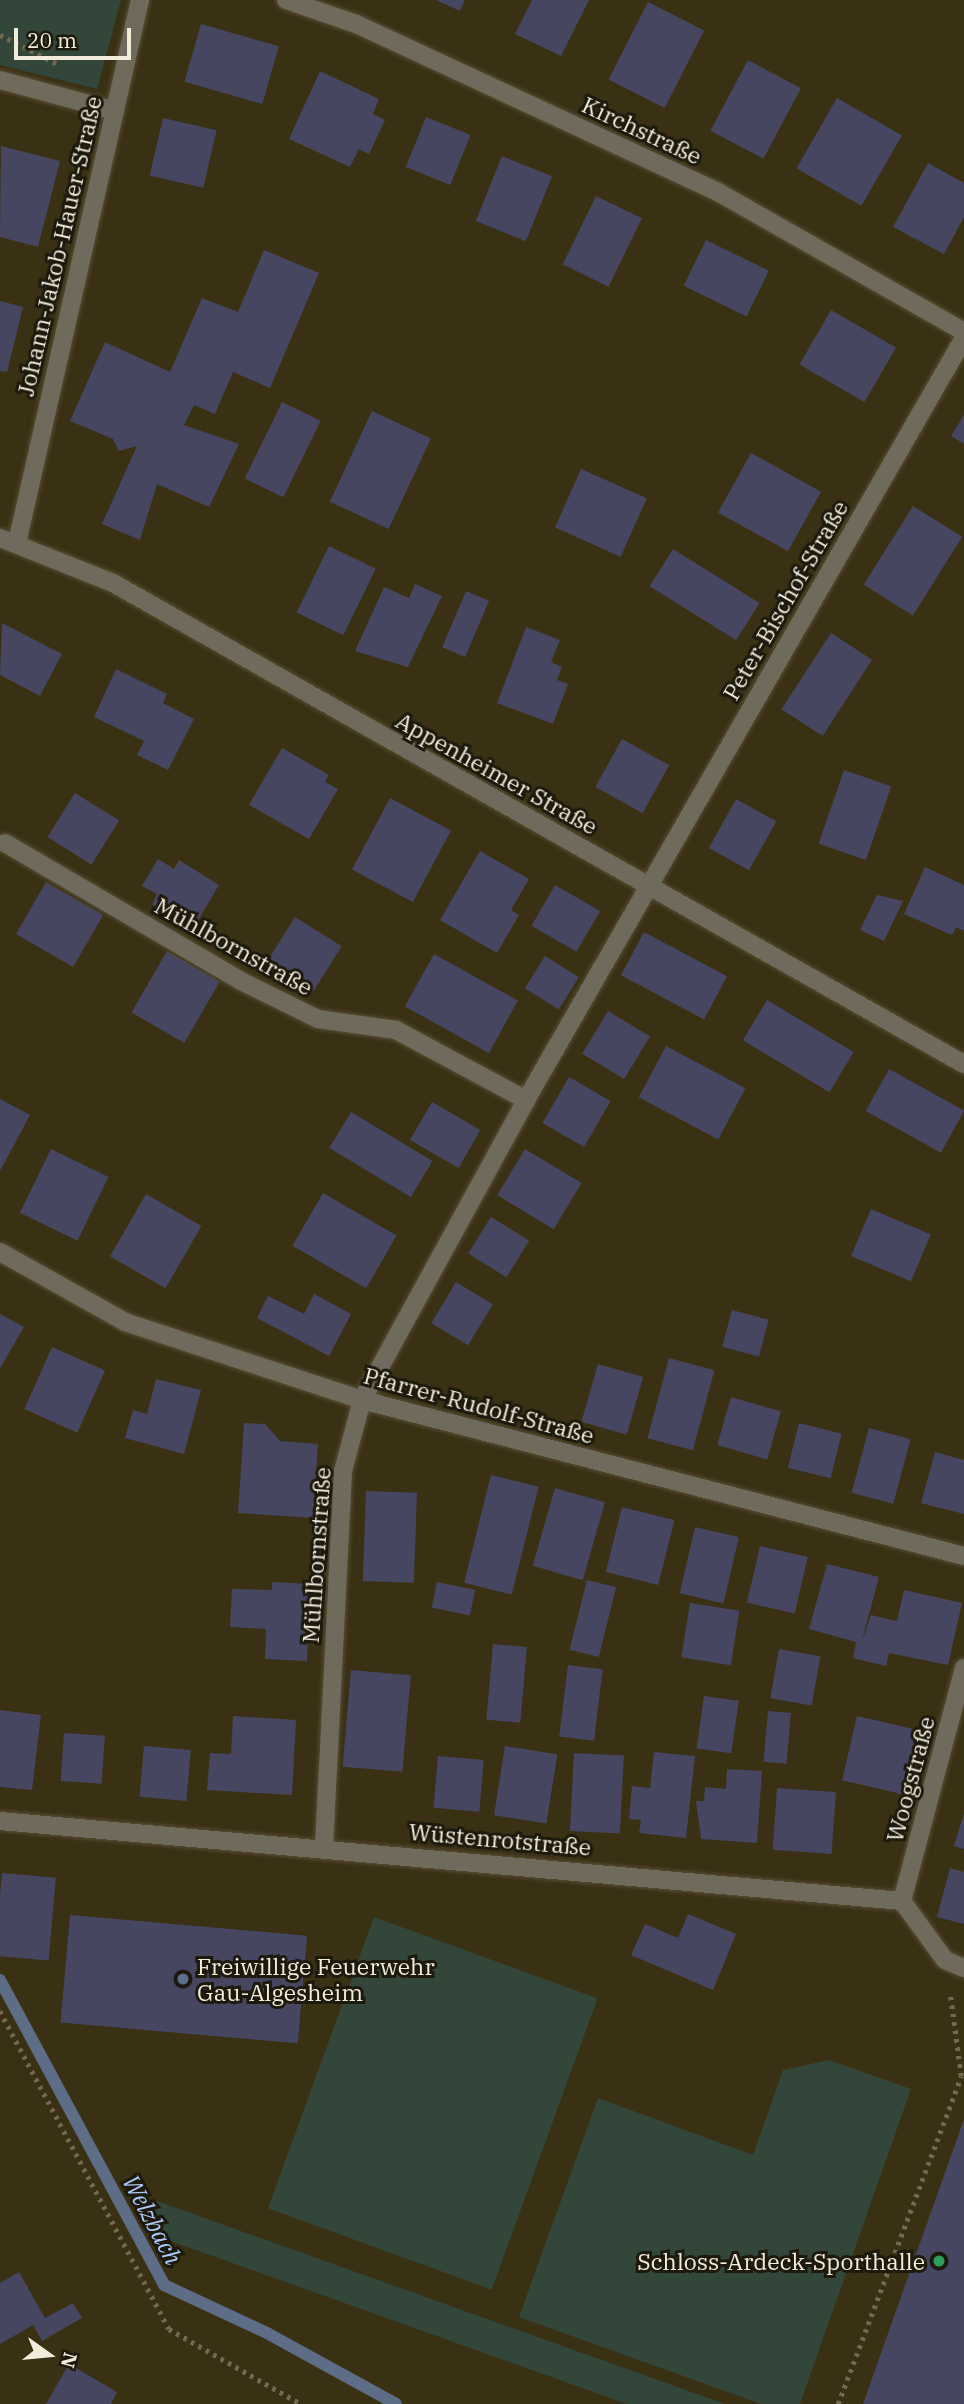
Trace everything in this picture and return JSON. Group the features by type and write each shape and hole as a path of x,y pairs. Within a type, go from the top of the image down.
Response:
{"street":[{"name":"Johann-Jakob-Hauer-Straße","path":"9,541 115,111 139,0"},
{"name":"Kirchstraße","path":"286,0 356,24 718,192 964,332"},
{"path":"0,80 115,111"},
{"name":"Peter-Bischof-Straße","path":"649,887 964,338"},
{"name":"Appenheimer Straße","path":"9,541 113,583 964,1064"},
{"name":"Mühlbornstraße","path":"5,843 284,1003 318,1019 396,1030 526,1100"},
{"name":"Mühlbornstraße","path":"324,1847 343,1471 362,1400 526,1100 649,887"},
{"name":"Pfarrer-Rudolf-Straße","path":"0,1252 125,1322 362,1400 964,1556"},
{"name":"Woogstraße","path":"902,1901 964,1668"},
{"name":"Wüstenrotstraße","path":"0,1821 324,1847 902,1901"},
{"path":"902,1901 945,1960 964,1968"}],"path":[{"path":"838,2404 961,2077 945,1960"},
{"path":"0,2011 169,2329 301,2404"}],"green space":[{"path":"0,0 121,0 97,89 0,65"},
{"path":"374,1917 598,1998 492,2290 268,2208"},
{"path":"829,2060 911,2089 800,2404 761,2404 519,2317 598,2098 753,2155 783,2070"},
{"path":"153,2200 725,2404 627,2404 143,2231"}],"building":[{"path":"436,0 465,0 460,11"},
{"path":"532,0 589,0 561,56 515,34"},
{"path":"648,2 704,31 665,108 609,80"},
{"path":"201,24 279,46 262,104 184,82"},
{"path":"748,60 801,88 763,159 710,131"},
{"path":"320,71 379,99 373,114 385,120 369,154 359,149 350,167 289,139"},
{"path":"837,98 902,136 861,206 796,168"},
{"path":"426,117 471,135 450,185 406,167"},
{"path":"163,118 217,130 203,188 150,175"},
{"path":"1,146 60,161 38,247 0,237"},
{"path":"502,156 552,176 526,241 476,221"},
{"path":"928,163 964,183 964,217 944,254 893,227"},
{"path":"596,196 642,218 609,287 563,264"},
{"path":"706,240 769,271 747,317 684,286"},
{"path":"264,250 319,273 270,388 233,372 215,414 194,405 184,425 239,444 209,507 157,484 140,540 102,524 137,446 119,451 113,439 70,421 105,342 170,372 202,298 238,312"},
{"path":"0,301 23,307 7,372 0,371"},
{"path":"831,310 896,348 864,402 800,365"},
{"path":"282,402 321,421 283,497 245,478"},
{"path":"372,411 431,438 389,529 330,502"},
{"path":"964,415 964,444 951,436"},
{"path":"751,453 821,492 788,551 718,512"},
{"path":"581,469 647,498 621,557 555,527"},
{"path":"913,506 962,537 913,616 864,585"},
{"path":"329,546 376,569 343,635 297,613"},
{"path":"673,549 760,603 736,640 650,586"},
{"path":"415,584 442,596 408,667 355,651 384,587 409,598"},
{"path":"466,591 489,601 465,657 442,647"},
{"path":"2,623 62,654 40,696 0,675"},
{"path":"526,627 560,640 551,662 562,667 557,680 568,684 553,724 497,703"},
{"path":"831,633 872,660 823,736 781,709"},
{"path":"116,669 167,694 163,703 194,719 168,770 137,755 144,741 94,717"},
{"path":"622,739 669,765 643,813 595,787"},
{"path":"282,748 329,775 325,782 338,789 309,839 249,805"},
{"path":"844,770 891,786 866,860 819,844"},
{"path":"75,793 119,821 92,865 47,837"},
{"path":"390,798 451,830 413,902 352,870"},
{"path":"736,799 776,821 749,870 709,848"},
{"path":"480,851 529,879 511,910 519,915 497,953 440,920"},
{"path":"158,859 174,869 179,860 219,885 193,929 152,904 157,894 142,886"},
{"path":"925,867 964,885 964,931 956,927 952,935 904,914"},
{"path":"46,882 103,915 73,967 16,934"},
{"path":"555,885 600,911 577,952 532,926"},
{"path":"877,895 903,901 884,941 860,930"},
{"path":"295,917 342,946 314,991 267,962"},
{"path":"644,932 727,976 704,1019 621,975"},
{"path":"167,951 220,982 184,1043 132,1012"},
{"path":"434,954 518,1001 489,1053 405,1006"},
{"path":"545,956 579,977 559,1009 525,988"},
{"path":"767,1000 854,1052 829,1092 743,1040"},
{"path":"608,1011 650,1036 624,1079 582,1054"},
{"path":"666,1046 745,1088 718,1139 639,1097"},
{"path":"889,1069 964,1111 941,1153 866,1111"},
{"path":"569,1077 611,1101 584,1147 542,1123"},
{"path":"0,1099 30,1115 0,1171"},
{"path":"432,1102 480,1130 458,1168 410,1140"},
{"path":"351,1112 432,1161 411,1197 329,1148"},
{"path":"51,1149 109,1177 77,1241 20,1213"},
{"path":"525,1149 582,1183 554,1229 497,1195"},
{"path":"323,1193 397,1236 366,1288 292,1246"},
{"path":"146,1194 201,1226 165,1288 110,1256"},
{"path":"871,1209 931,1234 911,1281 851,1256"},
{"path":"491,1217 529,1241 506,1277 468,1253"},
{"path":"456,1282 493,1304 468,1345 431,1323"},
{"path":"314,1294 351,1314 329,1356 257,1318 268,1296 304,1314"},
{"path":"732,1310 769,1320 759,1357 722,1347"},
{"path":"0,1314 24,1327 0,1368"},
{"path":"52,1347 105,1371 77,1433 24,1409"},
{"path":"669,1358 714,1370 693,1450 648,1438"},
{"path":"598,1364 643,1377 627,1435 581,1422"},
{"path":"156,1379 201,1390 184,1454 125,1438 133,1410 147,1414"},
{"path":"731,1397 781,1411 767,1459 717,1445"},
{"path":"244,1423 265,1424 280,1441 318,1444 313,1518 238,1513"},
{"path":"799,1423 842,1434 831,1478 788,1468"},
{"path":"869,1428 911,1439 893,1504 852,1493"},
{"path":"935,1452 964,1460 964,1514 921,1503"},
{"path":"491,1475 539,1487 512,1595 464,1583"},
{"path":"555,1488 605,1502 583,1580 533,1566"},
{"path":"366,1491 417,1493 414,1583 363,1581"},
{"path":"622,1507 674,1520 658,1585 606,1572"},
{"path":"695,1527 739,1537 724,1603 680,1593"},
{"path":"760,1546 808,1557 795,1614 747,1603"},
{"path":"827,1564 879,1577 861,1644 871,1615 897,1621 904,1590 962,1603 948,1665 889,1653 886,1666 853,1658 856,1642 809,1629"},
{"path":"587,1580 616,1587 599,1657 570,1650"},
{"path":"272,1582 310,1584 307,1661 265,1659 266,1629 230,1627 232,1589 272,1590"},
{"path":"437,1582 475,1590 470,1616 432,1607"},
{"path":"690,1603 739,1611 731,1665 681,1657"},
{"path":"493,1644 527,1647 520,1723 486,1720"},
{"path":"779,1649 820,1656 812,1706 770,1698"},
{"path":"568,1665 603,1669 594,1741 559,1736"},
{"path":"351,1670 411,1675 402,1772 343,1767"},
{"path":"704,1696 739,1701 731,1753 697,1748"},
{"path":"0,1710 41,1715 32,1790 0,1787"},
{"path":"768,1711 791,1713 786,1764 764,1762"},
{"path":"233,1716 296,1720 292,1795 207,1790 210,1753 231,1754"},
{"path":"857,1716 928,1732 913,1797 842,1780"},
{"path":"64,1733 105,1736 102,1784 61,1781"},
{"path":"144,1746 191,1750 186,1801 140,1797"},
{"path":"505,1746 557,1754 546,1823 494,1815"},
{"path":"654,1752 695,1756 686,1838 639,1833 641,1820 629,1819 632,1786 650,1788"},
{"path":"574,1753 624,1756 620,1834 570,1831"},
{"path":"438,1756 484,1760 479,1812 433,1808"},
{"path":"727,1769 762,1771 757,1843 701,1839 696,1801 704,1801 705,1787 726,1789"},
{"path":"777,1788 836,1792 832,1854 773,1850"},
{"path":"964,1813 964,1849 954,1846"},
{"path":"950,1868 964,1872 964,1924 937,1917"},
{"path":"2,1873 56,1878 49,1960 0,1956"},
{"path":"688,1914 736,1934 713,1990 631,1955 645,1924 678,1938"},
{"name":"Freiwillige Feuerwehr Gau-Algesheim","path":"70,1915 307,1936 298,2043 61,2023"},
{"name":"Schloss-Ardeck-Sporthalle","path":"964,2119 964,2404 863,2404"},
{"path":"19,2272 45,2318 73,2303 82,2318 42,2341 33,2325 0,2344 0,2283"},
{"path":"69,2364 117,2392 111,2404 46,2404"}],"waterway":[{"name":"Welzbach","path":"0,1980 164,2285 267,2333 396,2404"}],"place":[{"name":"Freiwillige Feuerwehr Gau-Algesheim","path":"183,1979"},
{"name":"Schloss-Ardeck-Sporthalle","path":"939,2261"}]}
